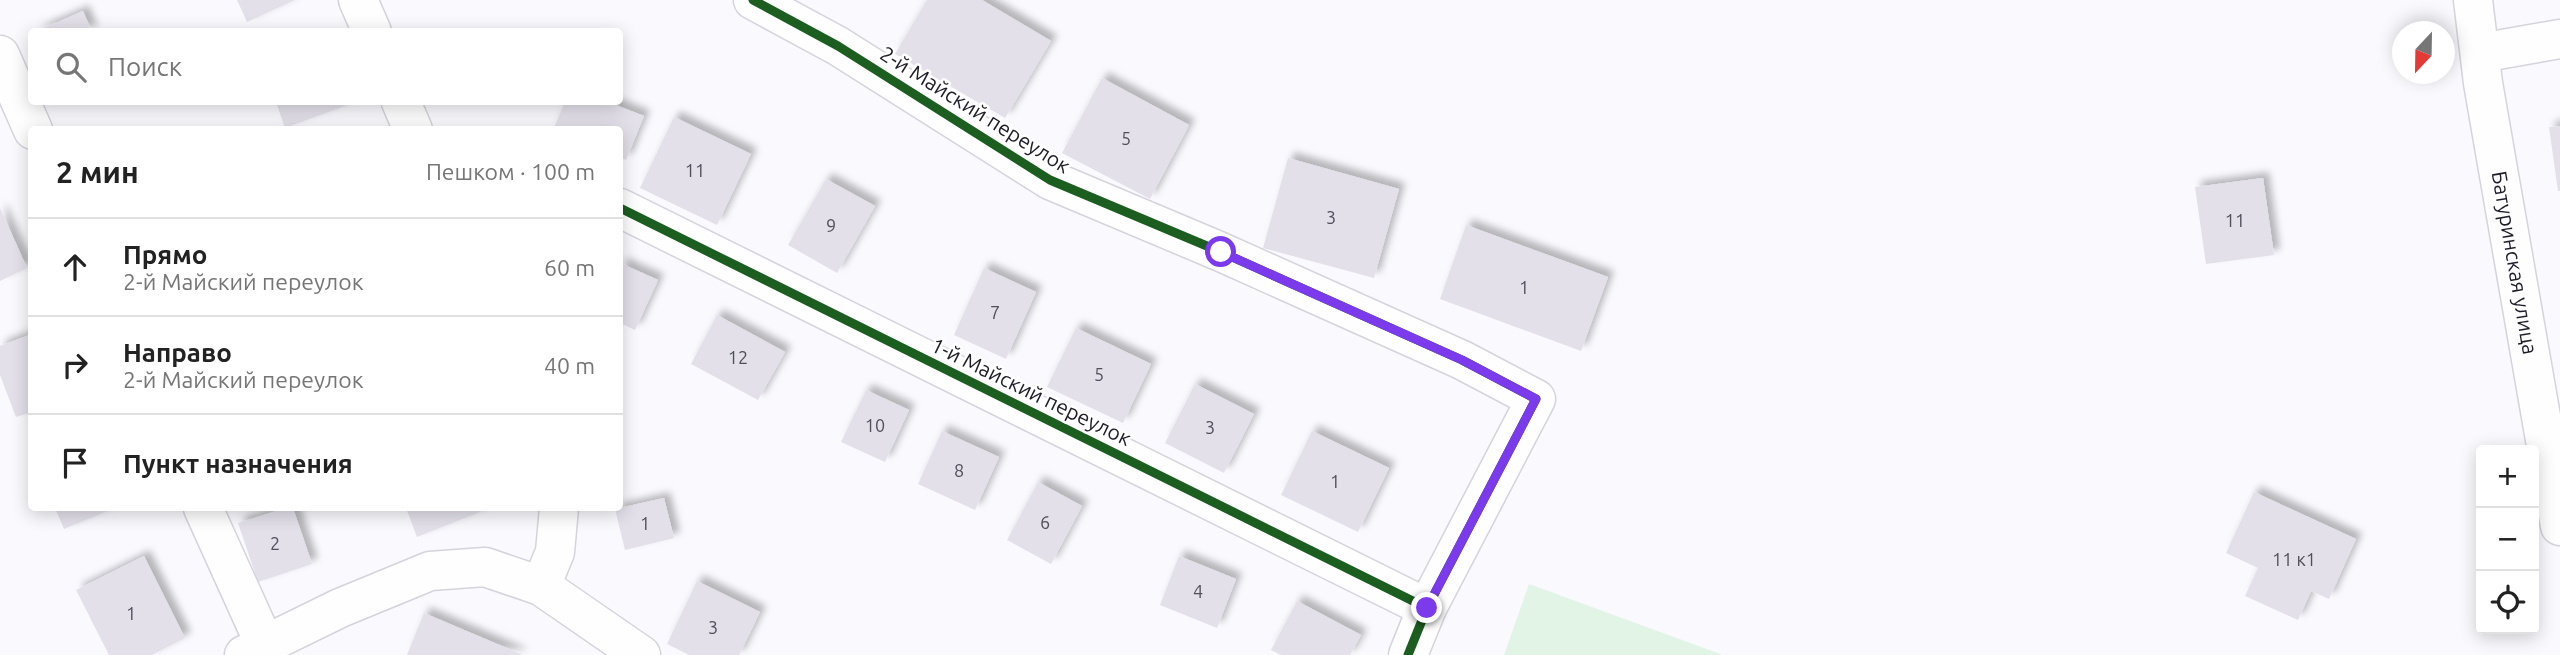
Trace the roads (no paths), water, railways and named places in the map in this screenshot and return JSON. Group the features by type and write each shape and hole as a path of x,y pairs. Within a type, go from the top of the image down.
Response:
{"street":[{"path":"358,0 370,28"},
{"name":"2-й Майский переулок","path":"753,0 838,46 1050,180 1221,252 1462,360 1536,399 1427,608 1408,655"},
{"name":"Батуринская улица","path":"2473,0 2560,526"},
{"path":"2480,53 2560,40"},
{"path":"0,55 31,126"},
{"path":"402,105 411,126"},
{"name":"1-й Майский переулок","path":"623,209 1427,608"},
{"path":"204,511 254,650 340,608 430,571 485,567 541,586 641,655"},
{"path":"541,586 555,552 559,511"}]}
